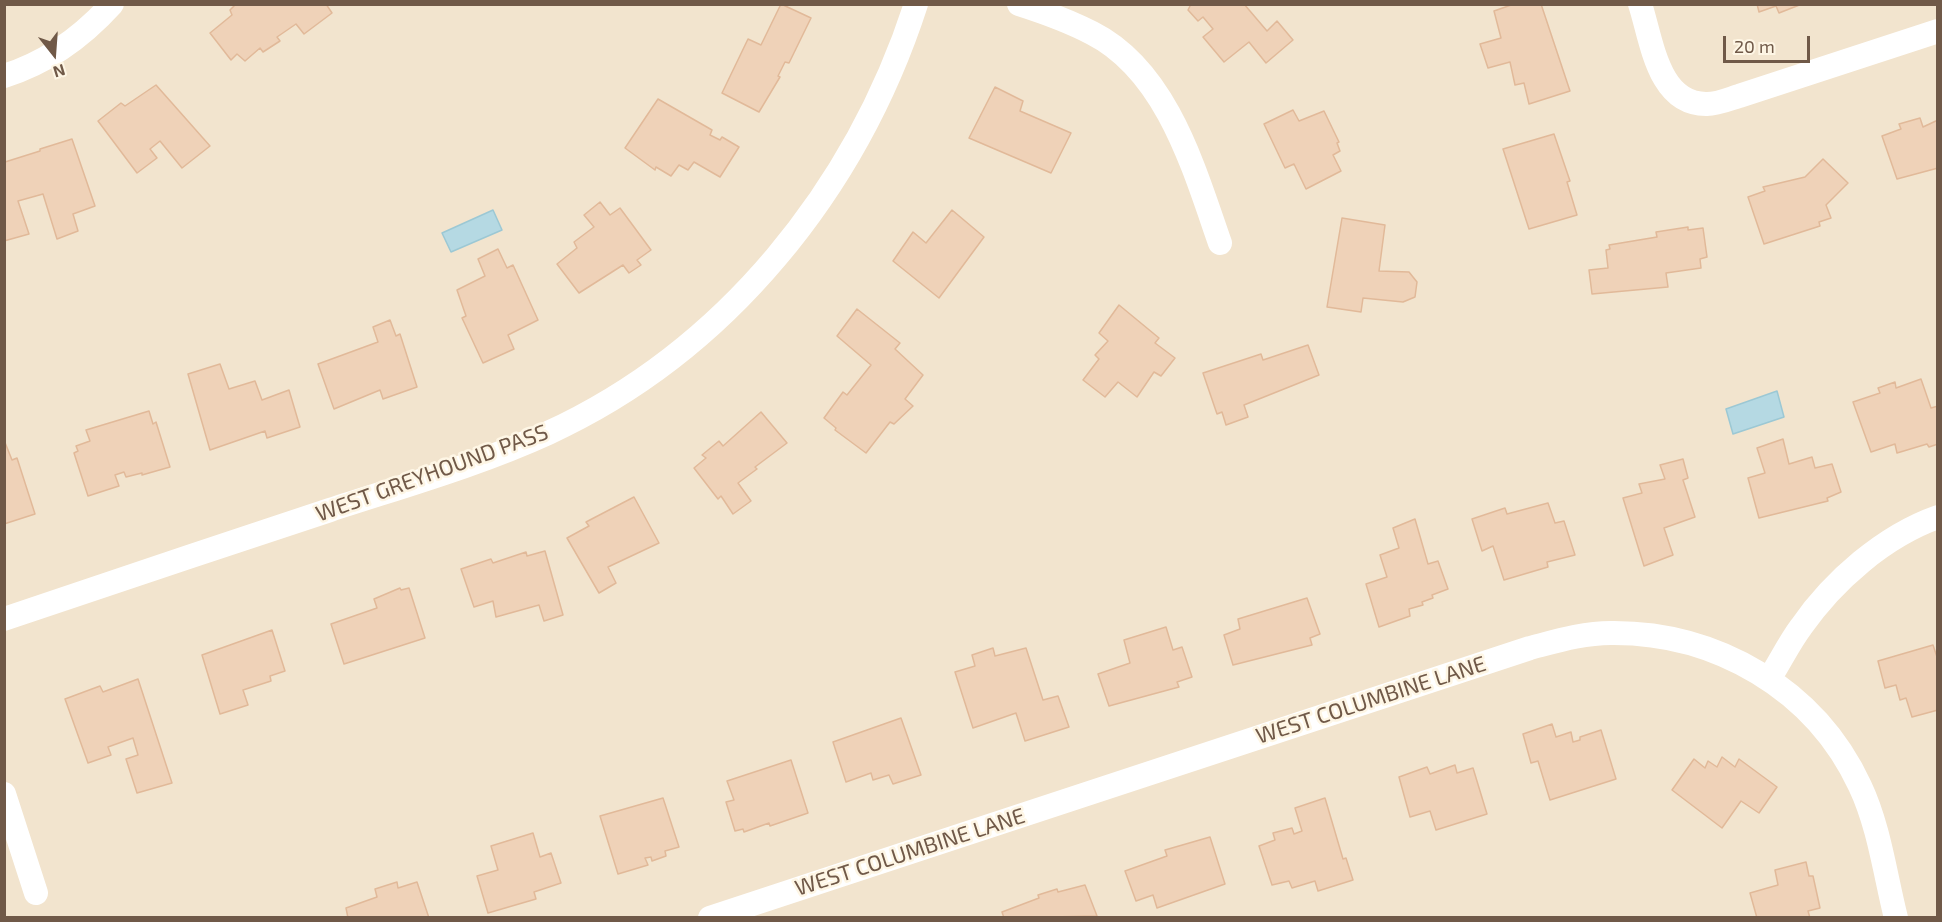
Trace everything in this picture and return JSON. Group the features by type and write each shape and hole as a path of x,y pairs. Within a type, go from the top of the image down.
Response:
{"street":[{"path":"4,76 38,62 68,44 112,4"},
{"name":"WEST GREYHOUND PASS","path":"4,619 502,453 603,404 648,376 745,293 791,242 832,184 860,135 888,79 916,4"},
{"path":"1019,4 1094,33 1122,55 1149,85 1170,116 1187,150 1220,243"},
{"path":"1640,4 1669,88 1683,100 1708,104 1938,31"},
{"path":"1769,679 1801,627 1822,600 1882,547 1906,532 1938,517"},
{"name":"WEST COLUMBINE LANE","path":"710,918 1519,652 1578,636 1651,634 1687,642 1736,659 1784,688 1818,724 1845,758 1860,786 1873,820 1896,918"},
{"path":"4,794 36,892"}],"shaded area":[{"path":"5,5 1937,5 1937,917 5,918"}],"water":[{"path":"493,210 502,230 451,252 442,233"},
{"path":"1777,391 1784,417 1733,434 1726,409"}],"building":[{"path":"236,4 326,4 332,13 304,34 296,24 277,37 280,41 263,52 260,48 245,61 237,54 231,60 210,33 232,15 230,10"},
{"path":"781,4 811,18 789,63 785,62 778,76 780,77 759,112 722,93 748,39 761,45"},
{"path":"1191,4 1244,4 1267,31 1277,21 1293,40 1266,63 1249,42 1224,62 1203,37 1213,29 1203,17 1198,21 1188,10"},
{"path":"1514,4 1541,4 1570,91 1529,104 1524,83 1515,85 1510,62 1488,68 1480,44 1501,38 1494,11"},
{"path":"1757,4 1802,4 1779,13 1776,6 1759,12"},
{"path":"156,85 210,146 182,168 160,141 150,149 157,158 137,173 98,121 121,103 125,106"},
{"path":"995,87 1023,101 1020,111 1071,133 1051,173 969,138"},
{"path":"658,99 712,130 710,135 720,140 722,137 739,147 720,177 694,162 688,170 679,165 671,176 656,167 655,170 625,148"},
{"path":"1293,110 1299,121 1324,111 1339,142 1337,143 1340,151 1333,155 1341,171 1306,189 1294,164 1285,168 1264,124"},
{"path":"1920,118 1923,127 1938,120 1938,168 1897,179 1882,136 1901,129 1899,124"},
{"path":"1554,134 1570,181 1567,182 1577,215 1529,229 1503,149"},
{"path":"72,139 95,206 73,214 78,231 57,239 43,194 18,201 29,234 4,241 4,160 5,162"},
{"path":"1823,159 1848,183 1826,205 1831,218 1819,222 1820,226 1764,244 1748,197 1765,191 1763,187 1805,177"},
{"path":"600,202 610,215 620,208 651,250 637,260 641,265 629,273 623,265 579,293 557,264 577,248 574,242 594,227 584,215"},
{"path":"952,210 984,237 939,298 893,261 913,232 926,243"},
{"path":"1342,218 1385,225 1379,271 1409,272 1417,282 1415,297 1403,302 1363,298 1361,312 1327,307"},
{"path":"1688,227 1688,230 1703,228 1707,257 1700,259 1701,268 1666,273 1668,287 1592,294 1589,270 1608,268 1606,250 1610,249 1609,245 1657,237 1656,232"},
{"path":"498,249 507,268 513,265 538,320 508,335 514,349 483,363 462,318 466,316 457,290 485,276 478,259"},
{"path":"1119,305 1159,338 1155,343 1175,358 1161,376 1154,372 1137,397 1118,382 1105,397 1083,380 1099,359 1095,355 1108,341 1099,333"},
{"path":"857,309 900,343 895,349 923,375 905,399 913,406 894,424 890,422 866,453 835,430 836,428 824,418 843,392 847,395 871,365 837,336"},
{"path":"390,320 396,336 400,334 417,387 383,399 380,390 334,409 318,364 378,342 373,327"},
{"path":"1308,345 1319,375 1244,405 1248,417 1226,425 1222,412 1217,414 1203,373 1261,354 1263,360"},
{"path":"220,364 229,389 255,381 262,400 289,390 300,427 267,438 265,431 210,450 188,374"},
{"path":"1921,379 1931,408 1938,406 1938,444 1929,447 1927,444 1897,453 1895,444 1871,452 1853,402 1880,393 1878,388 1895,382 1896,388"},
{"path":"149,411 153,424 156,422 170,467 142,475 142,473 126,477 124,472 115,475 119,486 88,496 74,453 78,451 76,446 90,441 86,430"},
{"path":"761,412 787,443 738,483 751,501 733,514 721,496 718,499 694,468 706,458 702,455 719,441 723,446"},
{"path":"1783,439 1789,464 1812,457 1815,468 1832,464 1841,492 1827,498 1828,501 1759,518 1748,478 1765,473 1757,448"},
{"path":"4,440 12,460 17,458 35,514 4,524"},
{"path":"1683,459 1688,478 1683,480 1695,517 1664,528 1673,555 1644,566 1623,498 1642,493 1639,484 1665,479 1660,465"},
{"path":"634,497 659,543 608,567 616,583 599,593 567,538 589,526 586,522"},
{"path":"1548,503 1555,523 1564,521 1575,555 1547,562 1548,567 1504,580 1493,546 1482,551 1472,519 1505,508 1507,514"},
{"path":"1415,519 1428,564 1438,561 1448,589 1432,595 1433,598 1422,602 1423,605 1409,609 1410,616 1379,627 1366,584 1387,577 1380,555 1399,548 1393,528"},
{"path":"545,551 563,615 544,621 539,605 496,617 493,601 474,607 461,569 491,559 493,563 526,552 527,556"},
{"path":"400,588 401,590 409,588 425,638 344,664 331,624 377,608 374,599"},
{"path":"1307,598 1320,634 1310,638 1312,645 1233,665 1224,635 1240,629 1238,619"},
{"path":"1166,627 1173,650 1182,647 1192,677 1177,682 1179,687 1109,706 1098,674 1130,663 1124,640"},
{"path":"272,630 285,671 270,676 271,681 243,690 248,705 220,714 202,655"},
{"path":"1933,645 1938,660 1938,710 1912,717 1906,698 1900,700 1896,685 1885,688 1878,661"},
{"path":"993,648 995,656 1026,648 1043,700 1058,696 1069,727 1025,741 1016,713 973,728 955,672 975,666 972,655"},
{"path":"138,679 172,783 137,793 126,759 138,755 133,738 108,747 111,755 88,763 65,699 100,686 103,692"},
{"path":"901,718 921,775 893,784 889,775 873,780 871,773 846,782 833,742"},
{"path":"1552,724 1556,737 1571,732 1573,742 1580,740 1580,737 1601,730 1616,779 1550,800 1538,761 1531,763 1523,734"},
{"path":"1722,757 1735,767 1739,759 1777,787 1759,813 1741,801 1722,828 1672,790 1694,759 1705,768 1708,761 1717,767"},
{"path":"791,760 808,813 770,826 769,823 744,832 743,829 735,831 726,802 734,800 727,781"},
{"path":"1455,765 1457,773 1473,768 1487,814 1436,830 1430,811 1410,817 1399,777 1427,767 1430,774"},
{"path":"663,798 679,847 665,851 666,856 652,861 651,857 645,858 648,865 618,874 600,816"},
{"path":"1325,798 1343,859 1346,858 1353,880 1318,891 1315,881 1292,888 1289,881 1272,885 1259,846 1275,840 1273,833 1292,828 1294,834 1302,831 1295,808"},
{"path":"533,833 540,857 551,853 561,883 534,892 536,899 488,913 477,876 498,870 491,846"},
{"path":"1210,837 1225,884 1157,908 1153,895 1136,901 1125,871 1167,856 1165,850"},
{"path":"1806,862 1809,876 1813,876 1820,908 1808,911 1810,918 1757,918 1750,893 1778,885 1775,870"},
{"path":"397,882 398,888 417,882 429,918 348,918 346,908 377,897 375,889"},
{"path":"1085,885 1097,916 1004,918 1002,912 1039,898 1038,895 1057,889 1058,892"}]}
